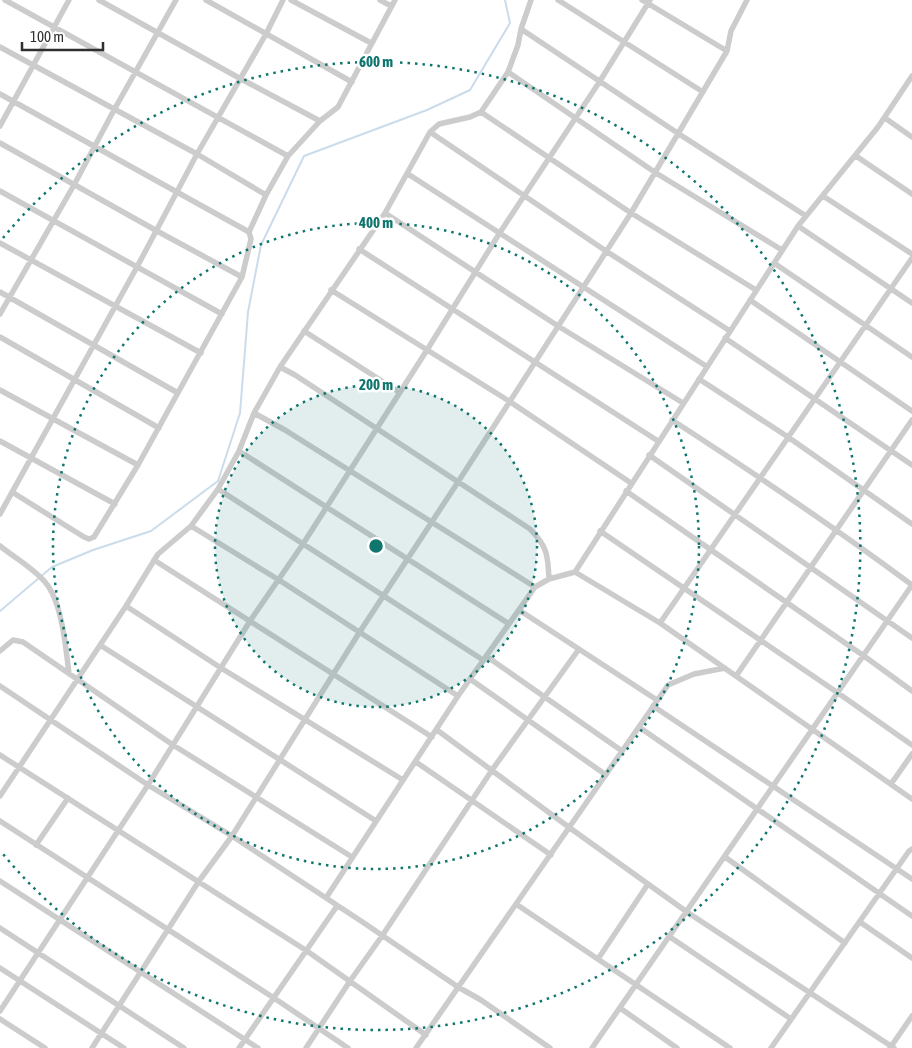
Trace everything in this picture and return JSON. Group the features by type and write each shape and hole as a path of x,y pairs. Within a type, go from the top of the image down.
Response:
{"street":[{"path":"5,0 288,156"},
{"path":"0,126 69,0"},
{"path":"99,0 240,79 320,121"},
{"path":"0,314 176,0"},
{"path":"206,0 352,82"},
{"path":"0,514 157,231 197,154 219,119 266,34 283,0"},
{"path":"291,0 371,43"},
{"path":"380,0 392,6"},
{"path":"12,492 89,539 94,537 159,428 242,276 251,239 249,232 266,195 288,156 320,121 338,107 395,0"},
{"path":"0,796 126,606 158,554 191,526 218,489 239,451 254,413 280,367 385,213 430,132 438,124 470,117 481,112 508,72 531,0"},
{"path":"558,0 703,92"},
{"path":"92,1048 199,881 232,836 358,632 458,482 656,173 727,51 731,31 747,0"},
{"path":"0,1011 148,785 250,621 303,544 499,234 600,81 647,1 727,51"},
{"path":"521,29 806,216"},
{"path":"0,47 197,154 266,195"},
{"path":"508,72 656,173 782,250"},
{"path":"326,898 458,696 535,587 549,579 575,572 798,226 856,156 911,80"},
{"path":"0,94 249,232"},
{"path":"481,112 631,213 756,290"},
{"path":"885,118 912,137"},
{"path":"430,132 606,251 730,331"},
{"path":"0,143 157,231 242,276"},
{"path":"856,156 912,194"},
{"path":"408,174 706,366"},
{"path":"0,191 222,314"},
{"path":"823,196 912,254"},
{"path":"385,213 558,326 683,403"},
{"path":"798,226 912,303"},
{"path":"0,243 201,353"},
{"path":"359,249 658,441"},
{"path":"660,623 912,258"},
{"path":"774,263 912,357"},
{"path":"331,290 509,401 631,483"},
{"path":"0,292 178,393"},
{"path":"750,300 912,411"},
{"path":"304,331 399,392"},
{"path":"0,337 159,428"},
{"path":"726,338 912,465"},
{"path":"280,367 530,529 541,540 548,554 549,579"},
{"path":"699,378 788,437 912,524"},
{"path":"0,390 138,465"},
{"path":"254,413 285,430 535,587"},
{"path":"592,1048 912,585 761,477 672,420"},
{"path":"736,676 912,420"},
{"path":"0,440 115,504"},
{"path":"239,451 509,624"},
{"path":"649,455 912,638"},
{"path":"218,489 383,596 544,696 622,751"},
{"path":"626,491 912,691"},
{"path":"191,526 279,580 458,696"},
{"path":"600,532 838,693 912,746"},
{"path":"0,546 45,581 55,597 66,645 69,674"},
{"path":"154,560 432,737"},
{"path":"575,572 660,623 912,799"},
{"path":"126,606 220,668 403,780"},
{"path":"519,610 579,649 774,786 912,879"},
{"path":"0,651 13,640 19,640 172,745 257,796 352,857"},
{"path":"100,645 197,705 376,821"},
{"path":"306,1048 492,770 579,649"},
{"path":"420,1047 458,988 668,685 694,674 725,668"},
{"path":"470,679 606,775"},
{"path":"0,686 148,785 232,836 458,988 481,1000 550,1048"},
{"path":"638,727 912,916"},
{"path":"437,730 687,912 892,1047 912,1016"},
{"path":"890,784 912,754"},
{"path":"0,755 306,951 426,1035"},
{"path":"416,762 551,855"},
{"path":"36,845 68,798"},
{"path":"0,821 348,1048"},
{"path":"771,1048 912,849"},
{"path":"725,857 844,943"},
{"path":"0,880 258,1048"},
{"path":"598,959 648,884"},
{"path":"516,904 730,1048"},
{"path":"239,1048 337,906"},
{"path":"860,922 912,958"},
{"path":"0,928 184,1048"},
{"path":"670,936 791,1019"},
{"path":"0,968 124,1048"},
{"path":"620,1008 677,1048"},
{"path":"0,1020 45,1048"}],"waterway":[{"path":"0,611 52,567 93,550 151,531 218,481 240,413 248,312 261,245 304,156 427,110 470,90 510,23 505,0"}]}
